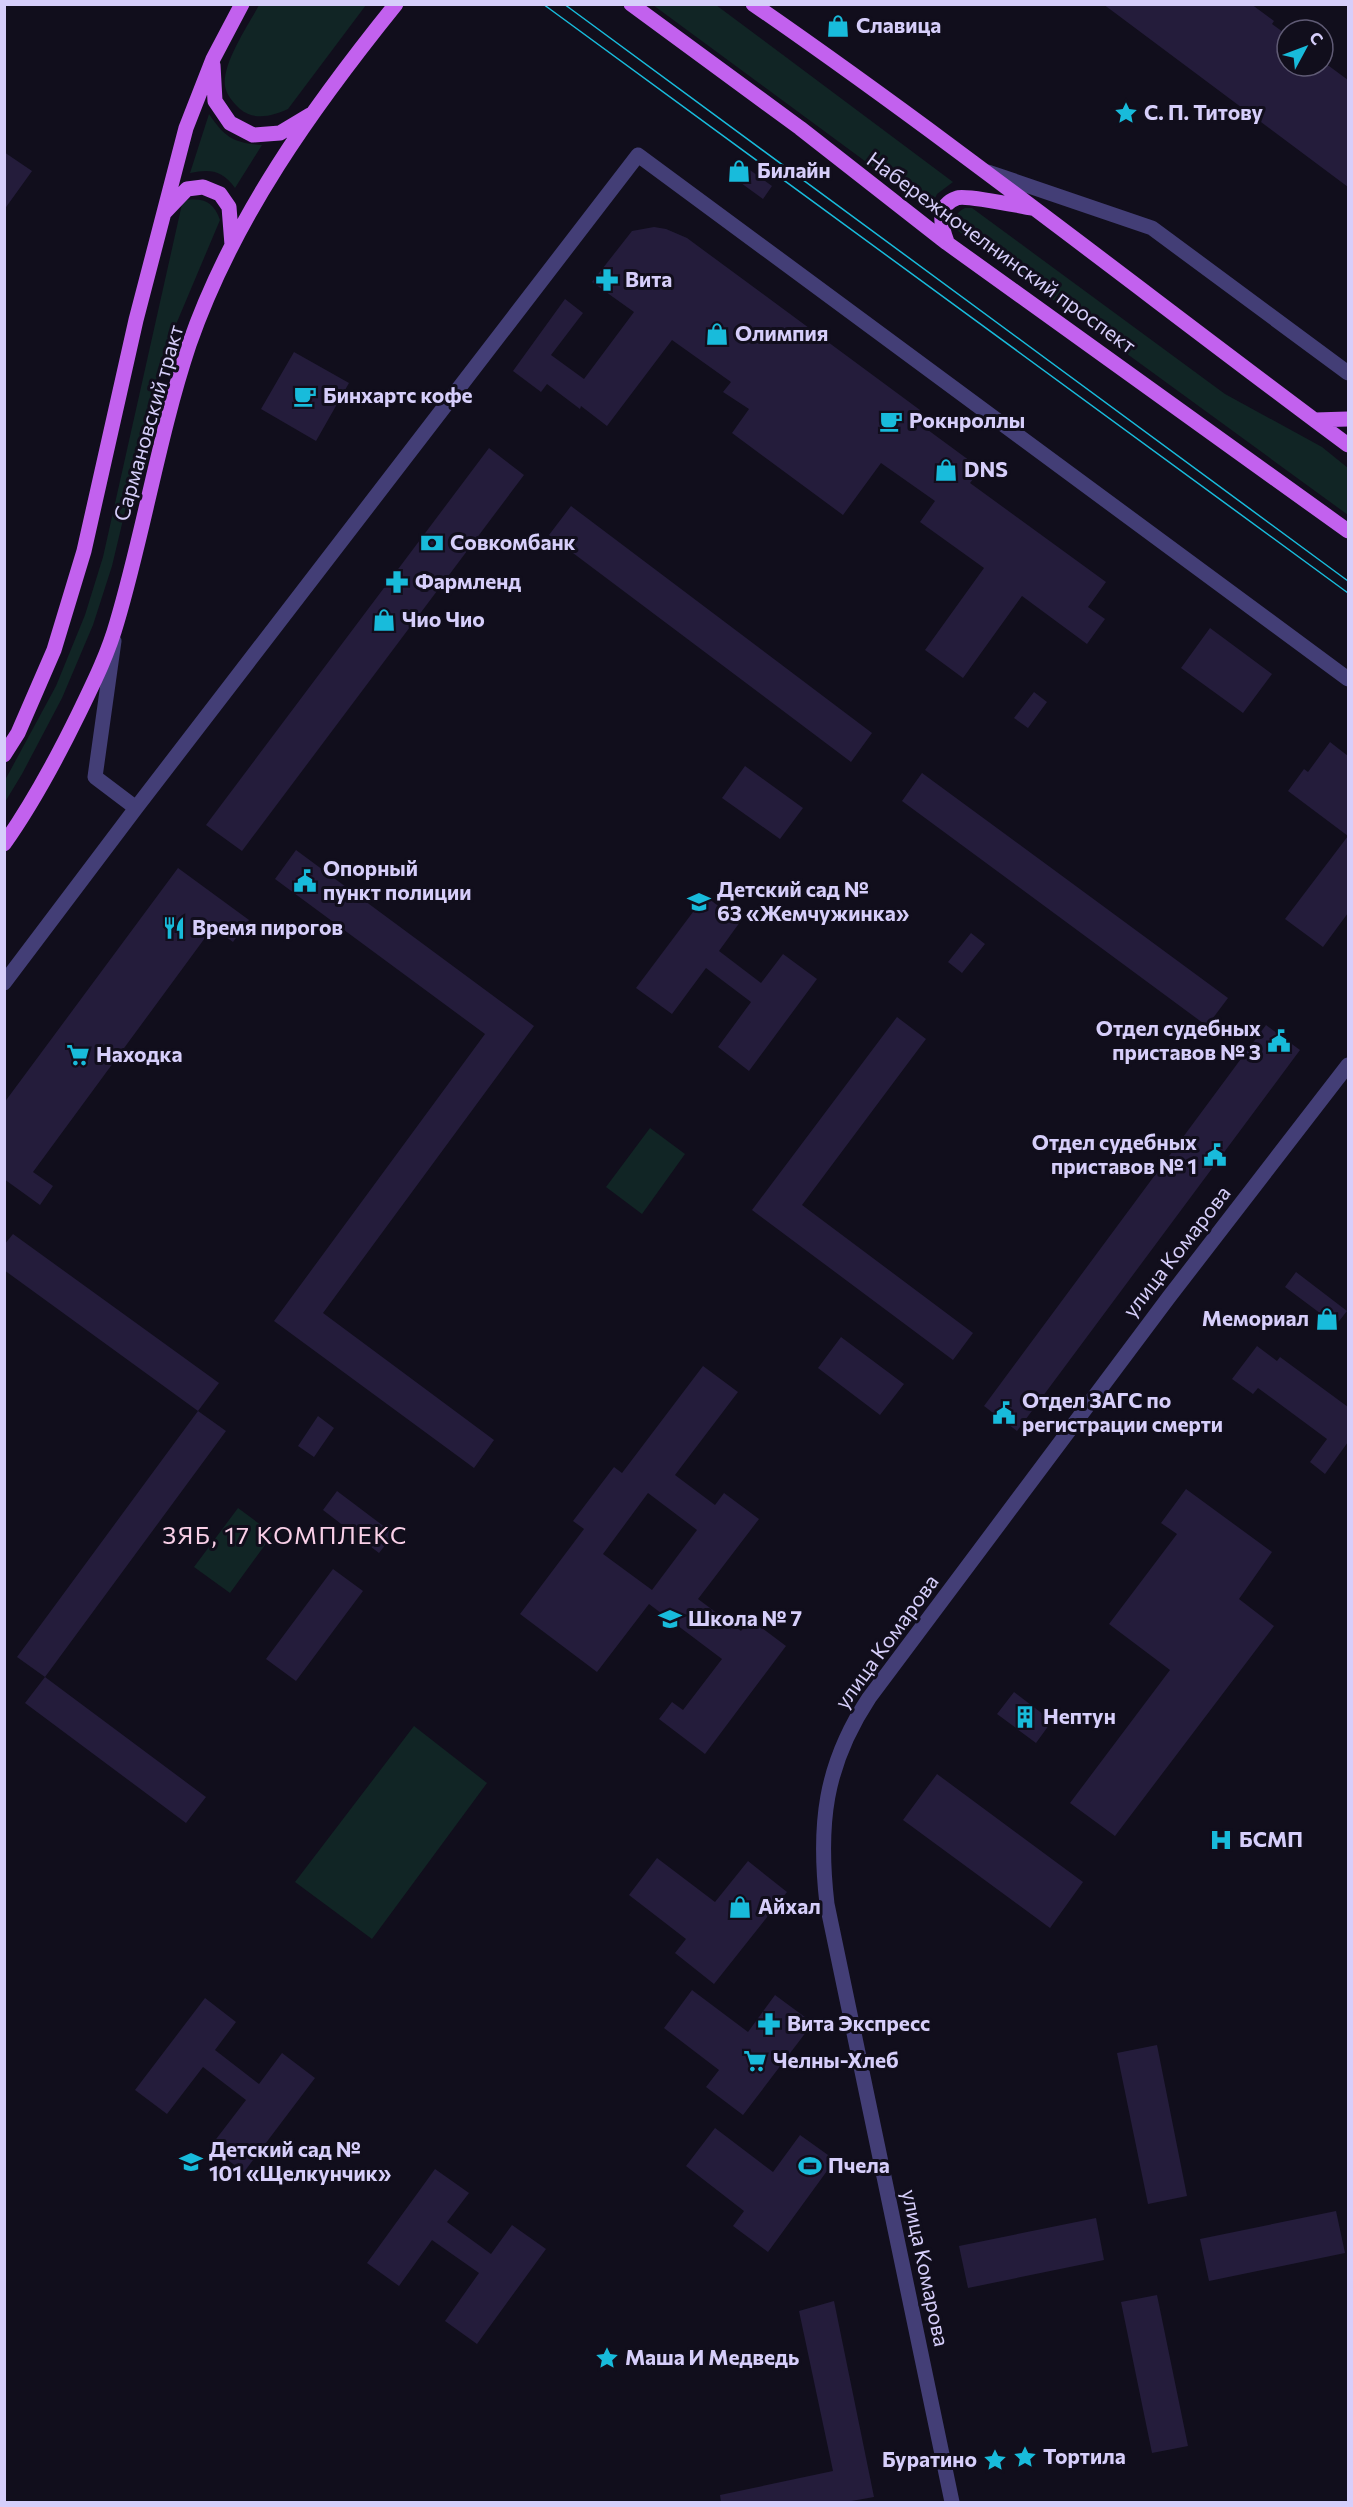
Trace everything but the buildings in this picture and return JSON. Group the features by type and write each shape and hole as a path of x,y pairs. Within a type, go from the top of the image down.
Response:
{"main road":[{"name":"Сармановский тракт","path":"4,755 18,733 54,650 84,551 136,320 186,128 213,59 242,4"},
{"name":"Сармановский тракт","path":"4,844 59,754 96,677 117,624 190,344 232,245 270,176 396,4"},
{"name":"Набережночелнинский проспект","path":"631,4 800,128 947,243 1348,531"},
{"path":"753,4 851,72 986,171 1348,445"},
{"path":"213,59 215,101 230,123 253,135 280,133 314,113"},
{"path":"164,214 187,189 202,186 220,194 230,207 232,245"},
{"path":"947,243 940,225 942,213 948,204 959,197 1035,209"},
{"path":"1315,420 1348,419"}],"street":[{"path":"4,983 638,155 1348,679"},
{"path":"986,171 1152,228 1348,373"},
{"path":"117,624 94,777 136,808"},
{"name":"улица Комарова","path":"952,2502 827,1904 822,1831 835,1765 854,1722 868,1698 1169,1297 1348,1065"}],"green space":[{"path":"259,5 366,5 288,109 264,116 251,115 240,109 228,95 225,81 230,59"},
{"path":"653,5 716,5 953,182 937,194 930,209"},
{"path":"209,114 220,129 231,138 244,143 262,145 235,188 215,172 190,173"},
{"path":"187,200 208,203 215,209 220,220 161,360 112,566 93,625 62,698 5,802 4,782 56,686 85,615 103,557 182,204"},
{"path":"965,208 972,208 1225,394 1322,447 1348,468 1348,515 957,230 956,217"},
{"path":"650,1128 685,1154 642,1214 606,1187"},
{"path":"238,1508 273,1534 230,1593 194,1567"},
{"path":"414,1726 487,1783 372,1939 295,1882"}],"tram line":[{"path":"543,4 1348,593"},
{"path":"564,4 1348,581"}],"place":[{"name":"Славица","path":"838,26"},
{"name":"С. П. Титову","path":"1126,113"},
{"name":"Билайн","path":"739,171"},
{"name":"Вита","path":"607,280"},
{"name":"Олимпия","path":"717,334"},
{"name":"Бинхартс кофе","path":"305,396"},
{"name":"Рокнроллы","path":"891,421"},
{"name":"DNS","path":"946,470"},
{"name":"Совкомбанк","path":"432,543"},
{"name":"Фармленд","path":"397,582"},
{"name":"Чио Чио","path":"384,620"},
{"name":"Опорный пункт полиции","path":"305,881"},
{"name":"Детский сад № 63 «Жемчужинка»","path":"699,902"},
{"name":"Время пирогов","path":"174,928"},
{"name":"Отдел судебных приставов № 3","path":"1279,1041"},
{"name":"Находка","path":"78,1055"},
{"name":"Отдел судебных приставов № 1","path":"1215,1155"},
{"name":"Мемориал","path":"1327,1319"},
{"name":"Отдел ЗАГС по регистрации смерти","path":"1004,1413"},
{"name":"Школа № 7","path":"670,1619"},
{"name":"Нептун","path":"1025,1717"},
{"name":"БСМП","path":"1221,1840"},
{"name":"Айхал","path":"740,1907"},
{"name":"Вита Экспресс","path":"769,2024"},
{"name":"Челны-Хлеб","path":"755,2061"},
{"name":"Детский сад № 101 «Щелкунчик»","path":"191,2162"},
{"name":"Пчела","path":"810,2166"},
{"name":"Маша И Медведь","path":"607,2358"},
{"name":"Тортила","path":"1025,2457"},
{"name":"Буратино","path":"995,2460"}],"district":[{"name":"ЗЯБ, 17 КОМПЛЕКС","path":"285,1536"}]}
